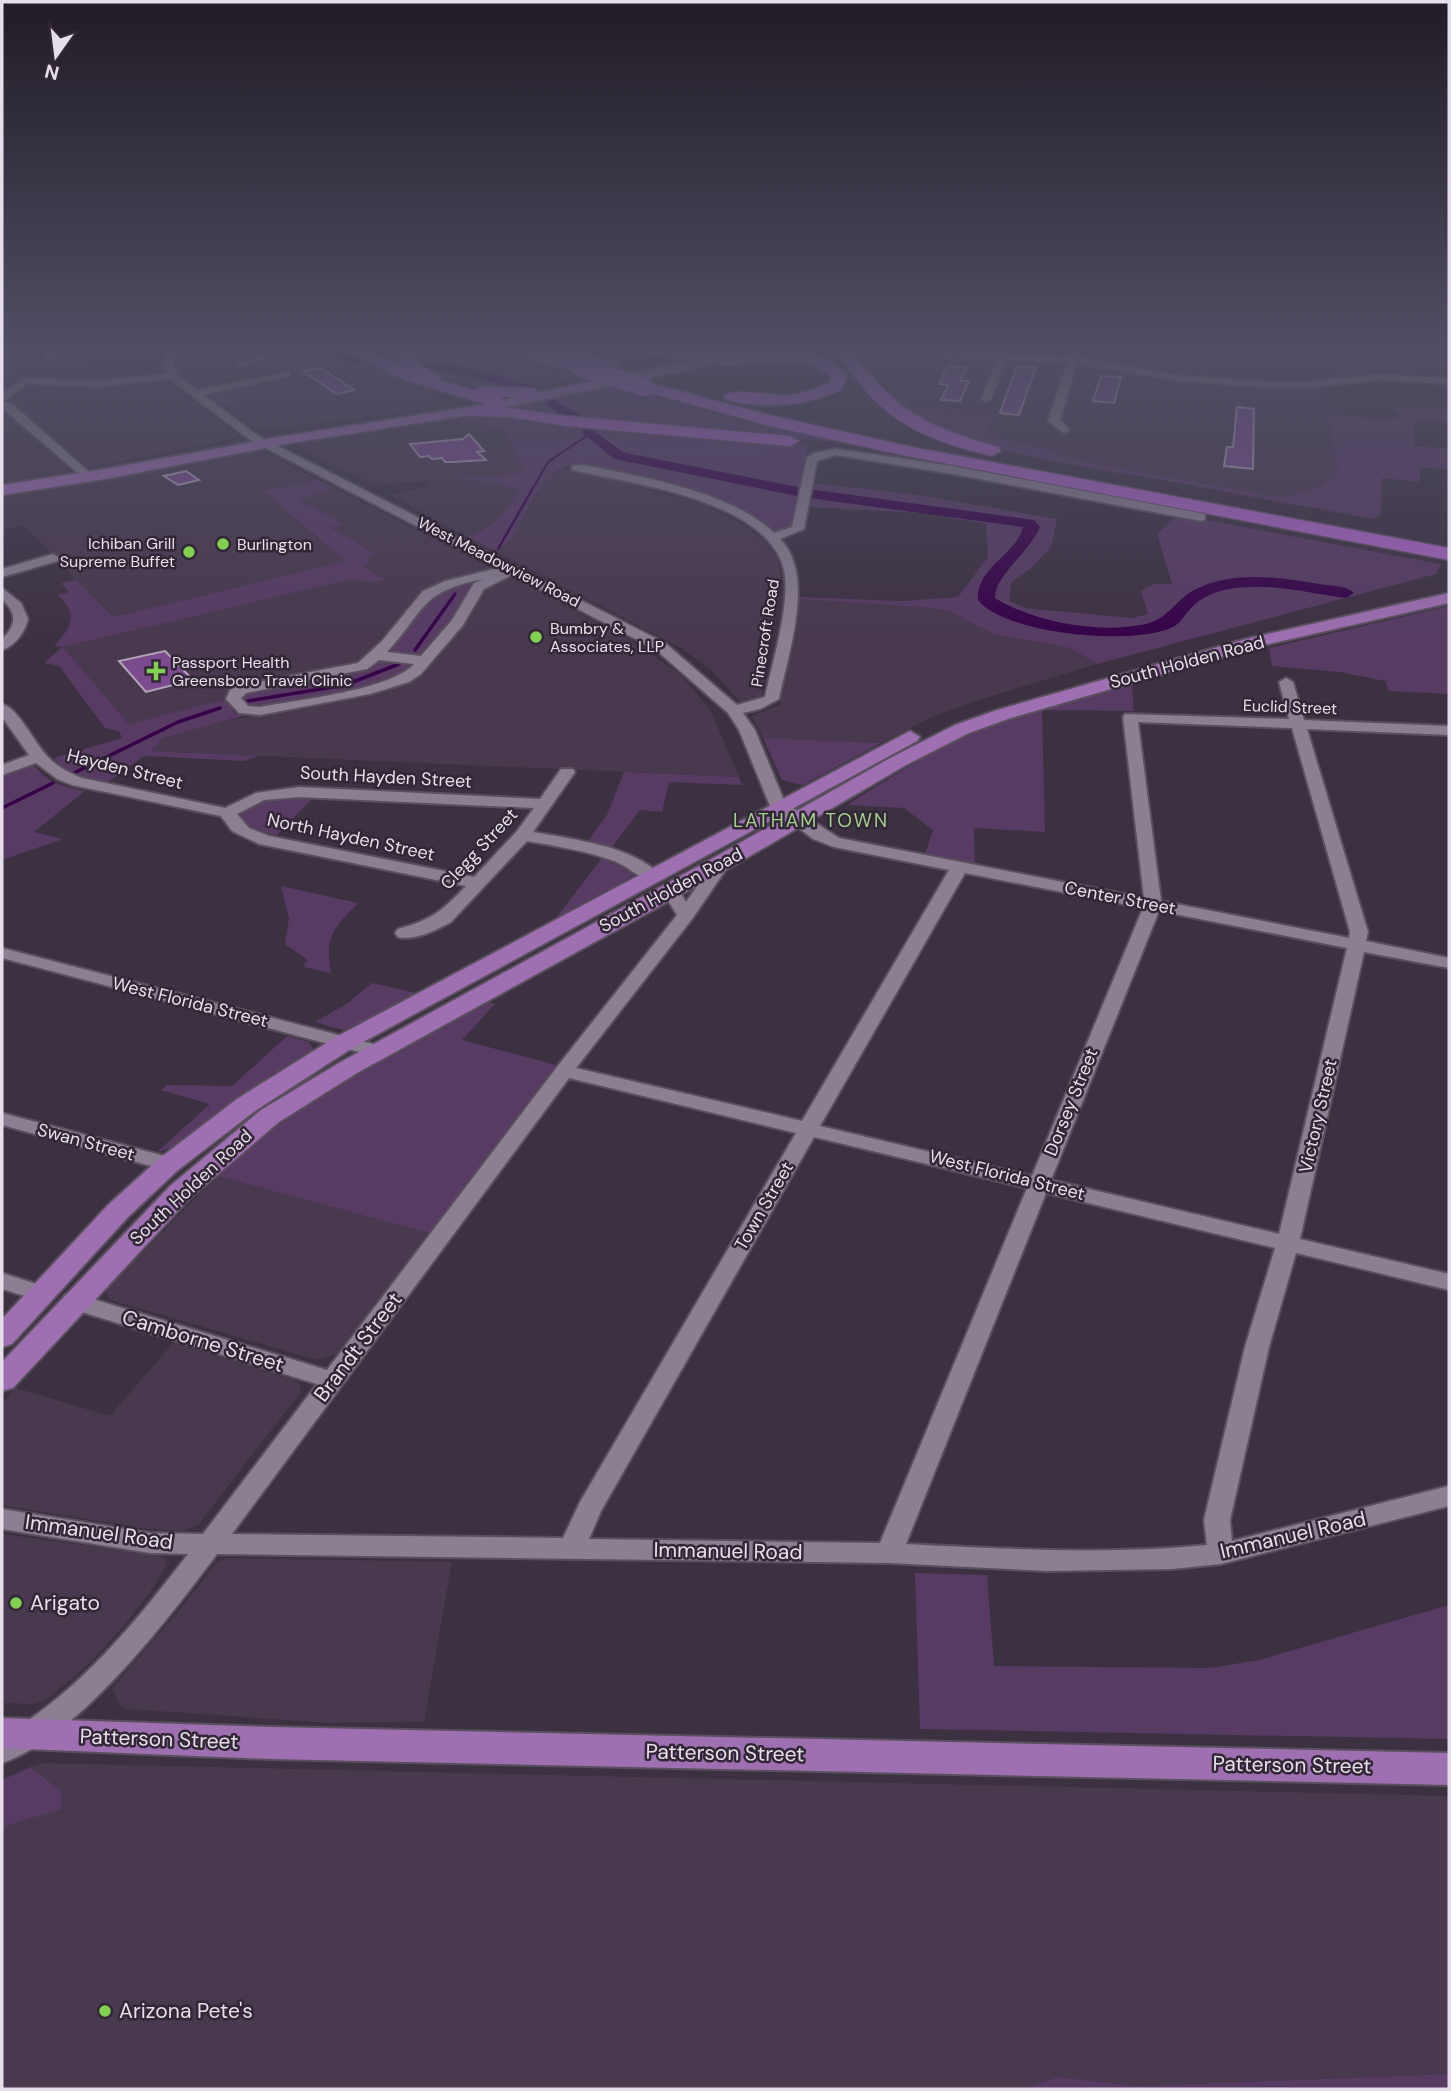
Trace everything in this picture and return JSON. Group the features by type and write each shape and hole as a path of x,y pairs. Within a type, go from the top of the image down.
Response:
{"highway":[{"path":"841,447 1088,480"},
{"path":"898,447 1449,544"},
{"path":"934,447 1449,554"},
{"path":"977,447 1088,480"}],"main road":[{"path":"2,490 105,474 233,447"},
{"name":"South Holden Road","path":"2,1380 180,1192 243,1137 286,1105 662,884 778,806 914,735 993,704 1237,635 1449,586"},
{"name":"South Holden Road","path":"2,1337 118,1211 169,1164 246,1105 345,1042 662,884 723,862 935,742 1004,713 1252,643 1449,598"},
{"name":"Patterson Street","path":"12,1740 271,1743 1449,1769"}],"street":[{"path":"52,447 85,475"},
{"name":"West Meadowview Road","path":"270,447 660,646 734,709 747,730 778,806 796,820"},
{"path":"576,468 715,502 749,519 772,537 798,529 811,460 818,455 836,452 956,470 1201,517"},
{"name":"Pinecroft Road","path":"734,709 755,706 772,699 791,593 791,570 787,557 772,537"},
{"path":"2,573 53,558"},
{"path":"513,570 476,589 463,615 416,671 404,679 370,690 254,711 240,708 233,699 237,691 250,687 362,666 376,655 429,594 492,572 513,570"},
{"path":"2,592 13,601 21,620 18,631 2,646"},
{"path":"376,655 424,661"},
{"name":"Victory Street","path":"1221,1554 1217,1520 1257,1347 1287,1242 1359,932 1286,682"},
{"name":"Hayden Street","path":"2,708 38,757 60,775 78,782 228,813"},
{"name":"Euclid Street","path":"1130,717 1449,730"},
{"name":"Dorsey Street","path":"889,1553 1153,904 1130,717"},
{"path":"2,770 38,757"},
{"name":"Clegg Street","path":"404,933 431,926 445,918 523,835 568,772"},
{"name":"South Hayden Street","path":"228,813 251,798 270,793 299,792 547,804"},
{"name":"North Hayden Street","path":"228,813 231,821 241,831 265,839 477,883"},
{"name":"Center Street","path":"796,820 834,842 1449,963"},
{"path":"523,835 578,845 623,858 662,884 686,915"},
{"name":"Brandt Street","path":"12,1740 91,1686 170,1597 564,1071 686,915 723,862"},
{"name":"Town Street","path":"572,1548 589,1509 960,866"},
{"name":"West Florida Street","path":"2,953 378,1051"},
{"name":"West Florida Street","path":"564,1071 1449,1282"},
{"name":"Swan Street","path":"2,1119 169,1164"},
{"path":"2,1282 41,1293"},
{"name":"Camborne Street","path":"74,1301 332,1380"},
{"name":"Immanuel Road","path":"2,1519 149,1543 889,1553 1047,1561 1171,1559 1221,1554 1449,1496"}],"shaded area":[{"path":"2,447 44,447 70,470 70,472 2,485"},
{"path":"63,447 194,447 88,468"},
{"path":"298,447 513,447 524,473 457,480 495,483 521,490 501,518 481,532 467,537 390,495 426,487 430,481 373,485"},
{"path":"513,447 808,447 794,524 781,532 776,532 725,503 588,465 571,465 556,471 545,482 518,528 497,552 467,537 491,524 520,490 495,483 450,479 524,473"},
{"path":"992,447 1035,447 1058,452 1058,456 1278,497 1311,490 1326,483 1339,472 1335,447 1449,449 1449,470 1420,467 1420,482 1382,478 1381,514 1374,519 1023,455"},
{"path":"1034,447 1335,447 1339,472 1330,481 1303,493 1278,497 1057,456 1057,452"},
{"path":"247,450 260,450 319,480 272,489 293,518 346,561 112,617 24,525 2,530 2,497"},
{"path":"562,469 584,472 703,504 746,526 767,544 776,556 781,583 761,698 741,702 710,669 681,648 497,552 503,548 526,514 546,479"},
{"path":"319,480 335,488 299,500 342,524 330,528 377,554 366,558 371,561 362,566 385,579 375,582 348,580 63,647 129,724 218,701 227,701 236,714 243,716 162,738 151,751 259,756 244,761 144,756 108,782 78,775 59,764 54,758 122,738 119,731 105,728 59,666 44,663 62,647 54,646 71,621 69,609 58,595 69,592 61,583 76,580 113,617 346,561 262,491"},
{"path":"812,483 912,494 1057,519 1051,547 1029,570 1011,582 1010,601 1024,608 1132,618 1148,614 1141,591 1154,584 1172,584 1157,534 1178,515 1441,564 1436,574 1097,664 1070,648 993,634 951,612 934,608 798,599 903,601 958,597 988,557 986,524 924,513 810,507"},
{"path":"335,488 490,568 421,594 358,664 238,687 229,691 227,701 129,724 63,647 348,580 375,582 384,579 361,566 365,558 376,553 329,528 341,524 298,499"},
{"path":"495,575 469,587 455,619 422,655 387,650 424,601 440,591"},
{"path":"506,580 515,580 632,641 681,675 711,711 739,777 150,751 162,738 200,726 376,692 412,679 465,622 485,588"},
{"path":"798,599 934,608 951,612 993,634 1070,648 1097,664 975,701 932,717 881,743 763,738 752,716 780,705"},
{"path":"1449,606 1449,694 1389,691 1385,681 1340,672 1272,666 1269,648"},
{"path":"381,660 408,662 413,666 401,674 359,689 307,701 262,707 247,706 239,698 243,692"},
{"path":"1132,685 1134,711 1043,710"},
{"path":"1042,710 1045,832 974,828 975,863 925,854 933,830 904,808 847,805 924,757 973,733"},
{"path":"763,738 881,743 803,785 782,780"},
{"path":"28,766 36,767 58,784 85,791 34,832 63,839 2,860 2,775"},
{"path":"624,772 739,777 742,785 669,782 662,812 640,810 612,847 588,841 607,815"},
{"path":"280,797 313,798 277,835 252,829 240,819 250,805"},
{"path":"602,858 633,873 633,876 556,918"},
{"path":"281,886 358,903 342,920 330,941 331,973 303,967 308,960 285,944 289,918"},
{"path":"372,983 416,993 351,1028 343,1030 315,1022 348,1003"},
{"path":"489,1002 495,1004 462,1040 556,1065 429,1233 217,1176 281,1123 343,1083"},
{"path":"287,1036 309,1042 313,1049 270,1076 178,1146 157,1152 210,1104 161,1090 167,1085 232,1086"},
{"path":"217,1176 429,1233 337,1354 317,1360 110,1300 106,1290"},
{"path":"173,1343 293,1379 300,1384 300,1393 198,1525 183,1531 148,1529 2,1505 2,1404 16,1388 110,1416"},
{"path":"2,1534 163,1556 168,1563 123,1627 90,1663 46,1700 34,1704 2,1703"},
{"path":"227,1558 452,1562 424,1722 331,1723 128,1709 121,1706 112,1690 116,1683 216,1563"},
{"path":"915,1573 987,1575 994,1666 1210,1668 1259,1660 1449,1605 1449,1739 920,1729"},
{"path":"44,1763 1449,1796 1449,2074 1138,2086 1058,2077 1023,2089 2,2089 2,1827 22,1819 61,1791 30,1767"},
{"path":"30,1767 61,1791 61,1809 2,1827 2,1780"},
{"path":"1449,2074 1449,2089 1023,2089 1058,2077 1138,2086"}],"building":[{"path":"412,447 480,447 484,451 477,452 486,460 445,462 442,458 420,457"},
{"path":"1227,447 1253,447 1253,469 1224,466"},
{"path":"186,471 199,480 178,485 164,476"},
{"name":"Passport Health Greensboro Travel Clinic","path":"165,651 193,680 146,692 119,661"}],"waterway":[{"path":"498,549 548,462 571,447"},
{"path":"607,447 618,455 629,458 802,492"},
{"path":"812,493 1028,523 1032,527 1027,538 989,582 987,600 1002,609 1048,624 1102,631 1150,629 1170,621 1189,600 1199,594 1223,585 1242,582 1287,584 1346,593"},
{"path":"415,650 455,594"},
{"path":"248,701 345,685 399,664"},
{"path":"74,773 178,722 220,708"},
{"path":"2,808 53,783"}],"place":[{"name":"Burlington","path":"223,544"},
{"name":"Ichiban Grill Supreme Buffet","path":"189,552"},
{"name":"Bumbry & Associates, LLP","path":"536,637"},
{"name":"Passport Health Greensboro Travel Clinic","path":"156,671"},
{"name":"Arigato","path":"16,1603"},
{"name":"Arizona Pete's","path":"105,2011"}],"district":[{"name":"LATHAM TOWN","path":"811,820"}]}
